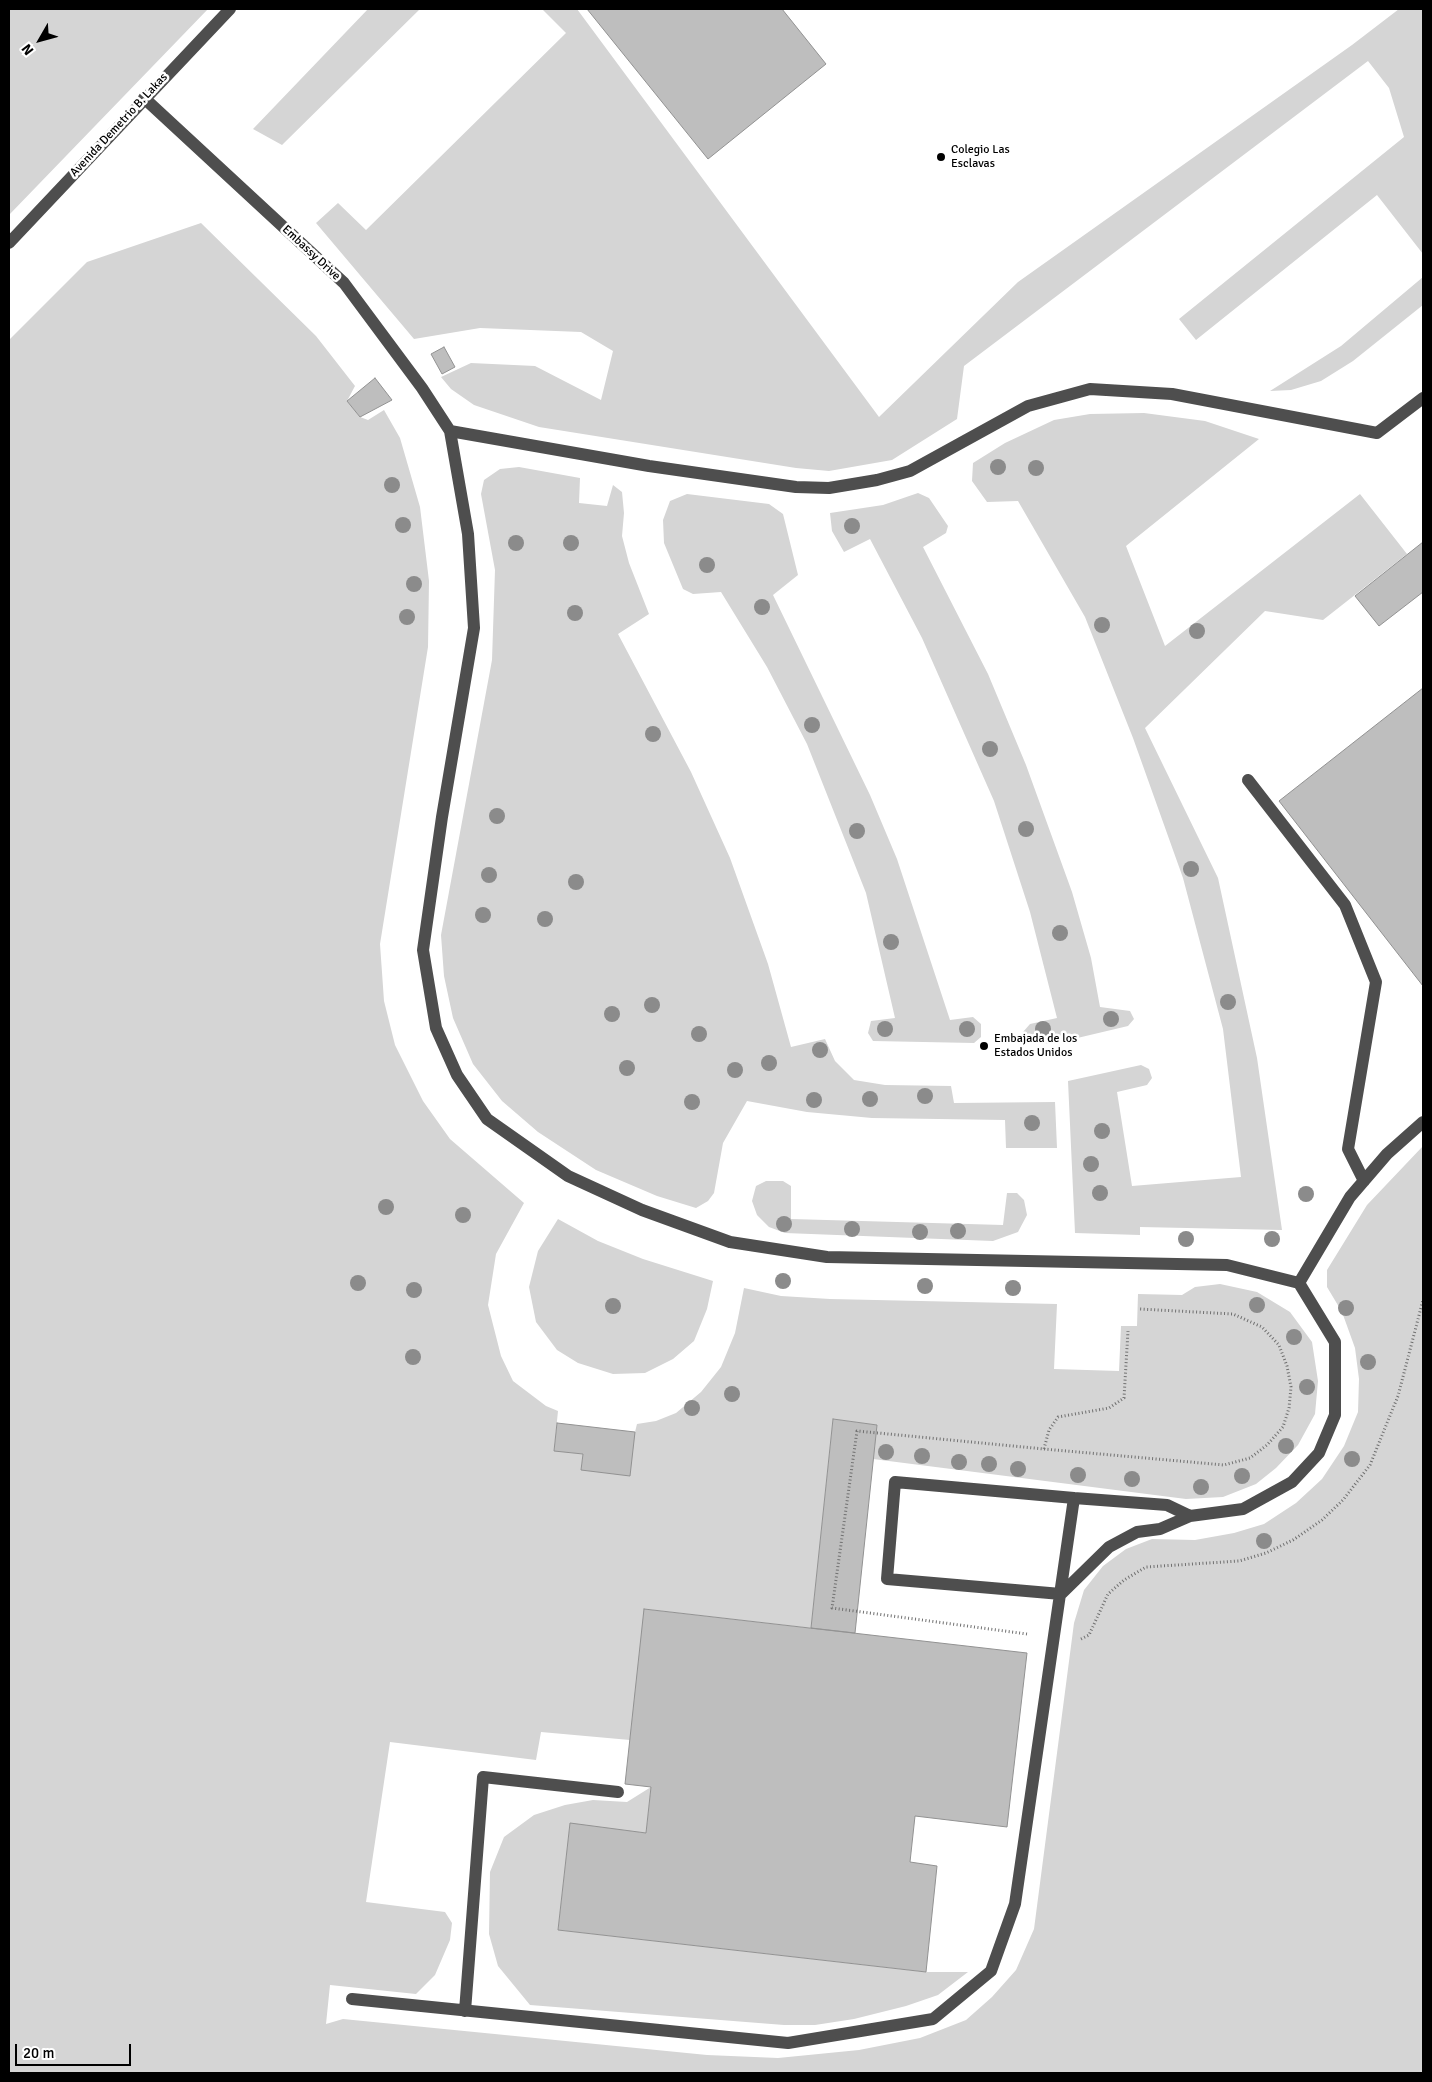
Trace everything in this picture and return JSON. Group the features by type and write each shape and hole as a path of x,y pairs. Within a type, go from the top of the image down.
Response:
{"street":[{"name":"Avenida Demetrio B. Lakas","path":"9,243 230,9"},
{"name":"Embassy Drive","path":"144,98 344,284 422,388 450,432"},
{"path":"1190,1516 1167,1505 895,1482 887,1579 1061,1594 1109,1548 1137,1532 1160,1529 1190,1516 1243,1509 1292,1482 1318,1453 1335,1415 1335,1342 1300,1283 1227,1265 827,1257 730,1242 642,1210 568,1176 486,1119 456,1075 436,1028 423,950 442,817 474,628 468,534 450,432 649,466 796,487 829,488 877,480 910,471 1028,406 1090,389 1172,394 1377,433 1423,398"},
{"path":"1248,780 1345,905 1376,982 1348,1149 1364,1180"},
{"path":"1300,1283 1350,1197 1387,1154 1423,1122"},
{"path":"352,1999 788,2043 933,2019 991,1971 1015,1904 1074,1498"},
{"path":"465,2011 483,1777 618,1792"}],"path":[{"path":"1044,1449 1224,1465 1250,1458 1267,1445 1283,1427 1289,1408 1291,1387 1289,1373 1278,1345 1262,1327 1233,1314 1140,1309"}],"shaded area":[{"path":"9,9 208,9 9,215"},
{"path":"368,9 420,9 282,145 253,129"},
{"path":"542,9 577,9 879,417 1018,282 1352,45 1399,9 1423,9 1423,254 1377,195 1196,340 1179,319 1404,137 1389,88 1368,61 964,366 957,419 892,460 829,471 796,468 539,427 474,405 451,389 441,377 471,363 535,366 601,400 613,351 581,332 480,328 414,339 316,223 338,203 366,230 566,33"},
{"path":"201,223 316,336 355,386 347,401 360,417 368,420 384,410 400,438 420,507 429,581 428,647 380,944 384,1001 395,1045 423,1101 450,1139 524,1203 496,1254 488,1305 501,1356 513,1381 546,1406 558,1411 554,1450 583,1454 581,1469 635,1432 637,1424 656,1421 676,1413 701,1392 721,1367 735,1333 744,1288 781,1296 830,1299 1057,1304 1054,1369 1119,1371 1121,1326 1137,1326 1138,1294 1182,1295 1195,1287 1220,1284 1257,1292 1290,1312 1312,1342 1318,1381 1315,1414 1298,1445 1276,1468 1256,1484 1223,1497 1186,1499 873,1459 877,1425 833,1419 811,1628 645,1609 630,1740 541,1732 536,1760 390,1742 366,1902 445,1912 452,1923 450,1940 435,1975 416,1994 330,1985 326,2024 343,2019 707,2055 778,2058 859,2050 920,2038 966,2020 992,1997 1016,1970 1034,1929 1074,1623 1084,1590 1103,1566 1126,1549 1152,1539 1195,1540 1234,1533 1264,1524 1296,1503 1322,1479 1344,1446 1358,1412 1359,1379 1355,1348 1342,1312 1327,1287 1327,1270 1367,1205 1423,1146 1423,2073 9,2073 9,340 87,262"},
{"path":"1423,277 1423,305 1353,361 1321,381 1291,390 1270,391 1341,346"},
{"path":"1144,413 1205,421 1259,439 1126,546 1165,646 1360,494 1407,554 1323,620 1265,611 1145,728 1218,878 1257,1058 1282,1230 1140,1227 1140,1235 1075,1233 1068,1081 1141,1065 1149,1069 1152,1078 1147,1085 1117,1092 1132,1186 1241,1177 1223,1029 1183,878 1133,738 1085,617 1018,501 987,502 972,481 973,463 1005,443 1054,420 1090,414"},
{"path":"519,467 580,478 579,503 607,506 613,485 622,492 624,513 622,536 629,563 649,614 618,634 691,772 730,858 768,964 791,1047 825,1039 835,1061 854,1080 885,1085 951,1086 954,1103 1055,1102 1057,1148 1006,1148 1005,1120 872,1118 807,1112 747,1101 723,1143 714,1193 708,1201 696,1208 657,1196 596,1170 538,1132 502,1101 473,1064 453,1018 444,976 441,935 492,660 495,570 481,494 484,480 500,469"},
{"path":"918,493 929,498 948,526 946,533 923,547 988,674 1026,765 1072,892 1091,958 1100,1007 1130,1011 1134,1019 1128,1026 1052,1044 1028,1041 1023,1032 1030,1024 1057,1018 1030,912 994,801 922,638 870,539 844,552 832,531 830,513 883,505"},
{"path":"687,494 769,504 783,514 798,575 773,595 870,795 897,859 950,1020 973,1017 981,1024 981,1037 974,1043 873,1041 868,1033 871,1021 895,1018 866,893 807,744 767,667 721,592 693,594 683,589 664,543 663,520 670,501"},
{"path":"766,1181 783,1181 791,1186 791,1219 1003,1225 1007,1193 1017,1193 1024,1200 1027,1215 1018,1232 993,1241 785,1233 769,1227 757,1215 752,1201 756,1186"},
{"path":"558,1219 598,1241 643,1259 713,1281 707,1309 694,1341 673,1359 645,1373 613,1374 578,1363 557,1350 536,1322 529,1287 538,1251"},
{"path":"651,1787 646,1833 570,1824 558,1930 925,1972 968,1972 938,1995 906,2006 854,2019 815,2025 784,2025 530,2005 498,1966 489,1934 490,1872 504,1837 534,1815 565,1805 593,1800 627,1802"}],"building":[{"path":"587,9 782,9 826,64 708,159"},
{"path":"444,347 455,367 442,374 431,354"},
{"path":"375,378 392,400 360,417 347,401"},
{"path":"1423,542 1423,592 1379,626 1355,596"},
{"path":"1423,688 1423,986 1279,801"},
{"path":"833,1419 877,1425 855,1633 811,1628"},
{"path":"557,1423 635,1432 630,1476 581,1470 583,1454 554,1451"},
{"path":"644,1609 1027,1653 1007,1827 915,1816 910,1862 937,1866 926,1972 558,1930 570,1823 646,1833 651,1787 625,1784"}],"place":[{"name":"Colegio Las Esclavas","path":"941,157"},
{"name":"Embajada de los Estados Unidos","path":"984,1046"}]}
